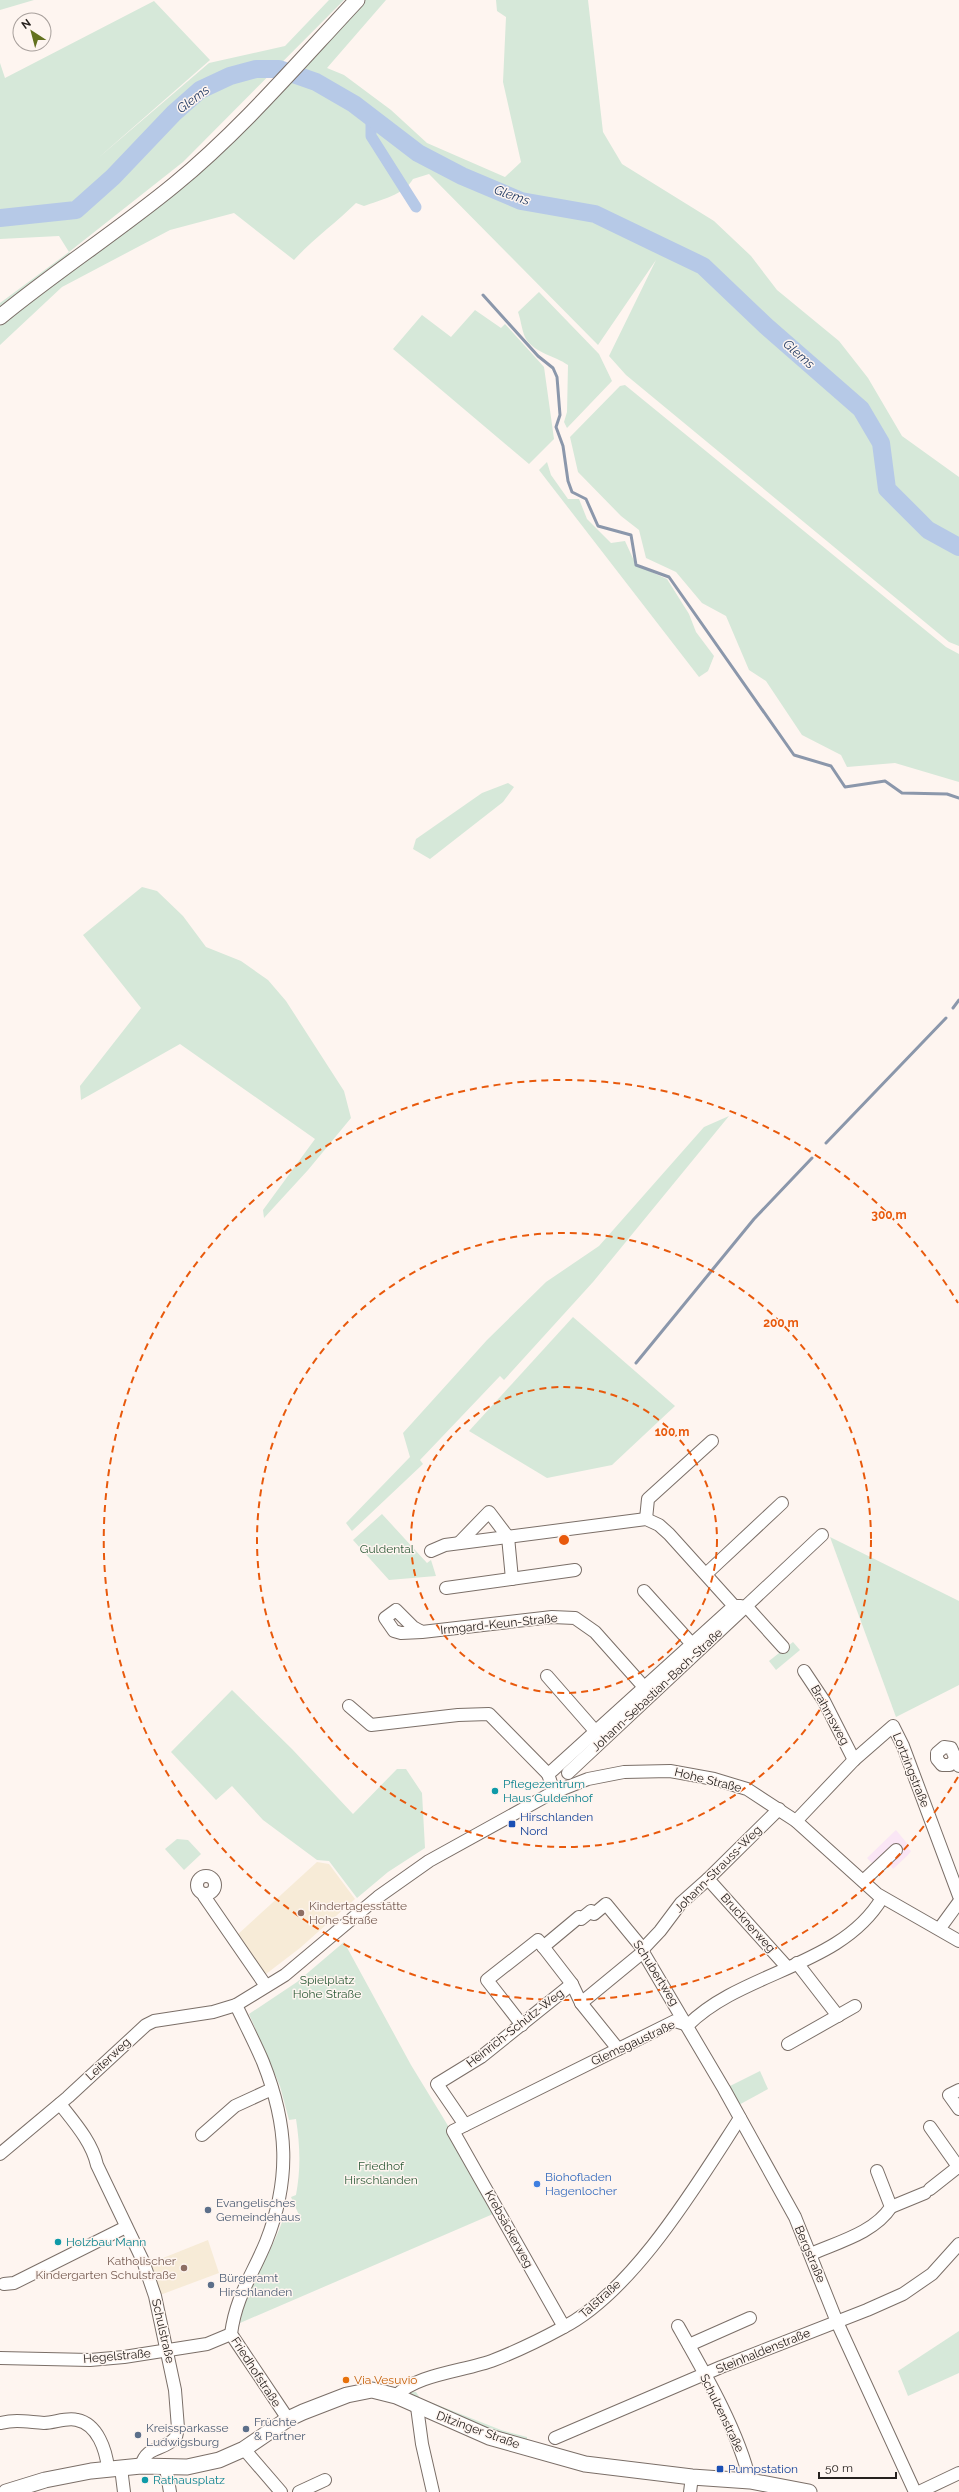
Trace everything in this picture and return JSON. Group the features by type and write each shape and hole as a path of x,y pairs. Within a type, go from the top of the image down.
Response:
{"street":[{"path":"0,317 174,185 220,143 275,88 358,0"},
{"path":"646,1519 648,1499 712,1441"},
{"path":"706,1574 782,1503"},
{"path":"459,1543 489,1512 508,1537 512,1579"},
{"path":"431,1551 440,1546 459,1543 646,1519 659,1525 669,1534 734,1606 747,1607 783,1647"},
{"name":"Johann-Sebastian-Bach-Straße","path":"568,1773 747,1607 822,1535"},
{"path":"446,1588 575,1570"},
{"name":"Johann-Sebastian-Bach-Straße","path":"644,1591 691,1643"},
{"name":"Johann-Sebastian-Bach-Straße","path":"548,1774 596,1732 691,1643 734,1606"},
{"name":"Irmgard-Keun-Straße","path":"422,1632 552,1617 575,1618 595,1632 644,1687"},
{"name":"Brahmsweg","path":"804,1671 824,1701 854,1760"},
{"name":"Johann-Sebastian-Bach-Straße","path":"547,1676 596,1732"},
{"path":"348,1706 371,1725 458,1715 489,1714 548,1774 554,1792"},
{"name":"Lortzingstraße","path":"796,1821 854,1760 893,1726 903,1746 959,1896"},
{"name":"Hohe Straße","path":"236,2005 285,1975 345,1923 406,1876 478,1833 554,1792 600,1776 654,1769 692,1774 747,1789 796,1821 882,1898 940,1928 959,1941"},
{"name":"Johann-Strauss-Weg","path":"581,2003 643,1951 681,1903 708,1879 779,1809"},
{"path":"863,1881 896,1850"},
{"name":"Brucknerweg","path":"708,1879 792,1965 838,2016"},
{"path":"204,1896 266,1986"},
{"name":"Glemsgaustraße","path":"454,2131 675,2021 688,2025 727,1998 823,1950 855,1928 875,1910 882,1898"},
{"path":"940,1928 959,1902"},
{"name":"Schubertweg","path":"543,1947 579,1917 581,1919 591,1911 594,1914 606,1904 643,1951 688,2025"},
{"path":"522,2024 487,1980 533,1942 538,1940 572,1984 581,2003 618,2049"},
{"name":"Heinrich-Schütz-Weg","path":"465,2125 437,2084 480,2057 572,1984"},
{"name":"Friedhofstraße","path":"236,2005 263,2062 280,2112 283,2138 283,2176 281,2193 266,2242 234,2311 231,2334 252,2362 288,2420"},
{"name":"Leiterweg","path":"0,2154 60,2104 146,2025 154,2021 213,2012 236,2005"},
{"path":"788,2044 855,2006"},
{"name":"Bergstraße","path":"688,2025 794,2218 837,2322 915,2492"},
{"path":"202,2136 235,2106 272,2089"},
{"path":"959,2090 949,2095 959,2109"},
{"name":"Schulstraße","path":"60,2104 92,2151 143,2261 155,2296 168,2350 177,2410 176,2437 164,2446 150,2451 143,2458 141,2466"},
{"name":"Talstraße","path":"396,2396 410,2385 493,2361 564,2328 596,2306 643,2256 678,2210 740,2118"},
{"path":"810,2254 874,2225 891,2207 927,2191 959,2168 930,2127"},
{"name":"Krebsäckerweg","path":"454,2131 564,2328"},
{"path":"877,2171 891,2207"},
{"path":"4,2284 14,2283 126,2227"},
{"name":"Steinhaldenstraße","path":"554,2438 902,2294 932,2274 959,2244"},
{"path":"689,2345 750,2318"},
{"name":"Schulzenstraße","path":"678,2326 739,2446 750,2481"},
{"name":"Hegelstraße","path":"0,2358 90,2360 168,2350 174,2351 207,2344 231,2334"},
{"name":"Ditzinger Straße","path":"6,2492 45,2480 115,2468 141,2466 166,2468 187,2467 219,2460 244,2449 288,2420 356,2392 372,2390 396,2396 417,2407 490,2437 557,2457 691,2485 750,2481 809,2492"},
{"path":"417,2407 422,2444 433,2492"},
{"path":"1,2423 12,2420 45,2423 76,2419 88,2426 99,2437 115,2468 124,2492"},
{"path":"244,2449 281,2492"},
{"path":"166,2468 170,2492"},
{"path":"919,2492 959,2473"},
{"path":"299,2492 325,2480"}],"shaded area":[{"path":"896,1830 910,1847 908,1848 911,1851 893,1869 889,1863 873,1864 867,1858"},
{"name":"Kindertagesstätte Hohe Straße","path":"317,1862 329,1864 355,1899 300,1948 264,1974 236,1936"},
{"name":"Katholischer Kindergarten Schulstraße","path":"208,2240 219,2273 160,2295 148,2264"}],"green space":[{"path":"0,0 34,0 0,10"},
{"path":"329,0 344,0 183,162 69,252 59,236 0,239 0,63 5,78 154,1 210,60 97,159 209,63 285,46"},
{"path":"357,0 386,0 327,68 344,75 391,110 427,143 505,177 521,162 503,82 506,17 497,11 496,0 588,0 603,132 622,164 714,221 751,256 777,290 839,341 868,378 902,436 959,477 959,646 949,642 626,375 609,356 656,260 598,345 429,174 413,179 404,189 384,199 364,206 356,203 294,260 234,213 170,230 62,287 0,345 0,326 174,185"},
{"path":"69,252 74,259 0,317 0,303"},
{"path":"539,292 599,354 612,381 567,428 564,422 567,412 568,365 540,351 530,344 526,339 518,312"},
{"path":"475,310 501,328 505,324 544,367 554,439 529,464 393,349 422,315 451,337"},
{"path":"625,385 946,647 959,654 959,782 895,763 847,767 841,755 802,735 766,681 749,670 726,616 702,603 676,572 646,558 639,530 621,516 578,472 570,437 620,386"},
{"path":"547,462 551,475 568,499 579,499 587,519 611,543 625,541 636,565 667,579 689,614 696,632 714,656 708,671 699,677 539,470"},
{"path":"508,783 514,787 503,802 430,859 413,849 416,839 482,793"},
{"path":"142,887 157,891 183,916 206,947 241,961 268,980 286,1001 344,1091 351,1118 308,1170 264,1218 263,1210 315,1139 180,1044 81,1100 80,1086 141,1008 83,935"},
{"path":"729,1116 593,1282 504,1380 500,1376 420,1460 423,1464 352,1531 346,1523 410,1457 403,1433 487,1340 546,1282 599,1246 704,1127"},
{"path":"573,1317 675,1406 612,1465 547,1478 469,1431"},
{"name":"Guldental","path":"382,1514 427,1563 431,1560 436,1576 389,1580 353,1540"},
{"path":"830,1537 959,1601 959,1685 896,1717"},
{"path":"793,1642 800,1650 776,1670 769,1661"},
{"path":"232,1690 292,1749 353,1814 397,1769 406,1769 422,1793 425,1848 388,1872 357,1898 329,1861 317,1860 263,1820 232,1786 216,1800 171,1752"},
{"path":"177,1839 188,1840 201,1854 184,1870 165,1849"},
{"name":"Friedhof Hirschlanden","path":"344,1942 411,2065 500,2211 240,2323 247,2297 282,2222 299,2215 291,2197 296,2195 299,2176 299,2148 296,2119 289,2120 280,2086 249,2014 297,1982"},
{"path":"760,2071 768,2089 735,2107 724,2089"},
{"path":"959,2331 959,2373 908,2396 898,2371"},
{"path":"409,2391 416,2392 420,2398 501,2430 527,2437 527,2440 552,2450 498,2435 407,2397"}],"waterway":[{"name":"Glems","path":"0,218 76,210 113,177 174,113 200,90 230,76 256,69 279,69 316,82 354,104 418,153 462,176 521,201 595,214 703,266 766,326 861,409 881,443 887,489 928,530 959,547"},
{"path":"371,117 371,136 416,207"},
{"path":"483,295 538,356 553,368 557,377 560,415 556,427 563,446 568,481 572,492 586,499 598,526 631,535 636,565 669,577 794,755 831,766 845,787 885,781 902,793 947,794 959,798"},
{"path":"953,1008 959,1000"},
{"path":"826,1143 946,1018"},
{"path":"636,1363 754,1219 812,1158"}],"place":[{"name":"Pflegezentrum Haus Guldenhof","path":"495,1791"},
{"name":"Hirschlanden Nord","path":"512,1824"},
{"name":"Kindertagesstätte Hohe Straße","path":"301,1913"},
{"name":"Biohofladen Hagenlocher","path":"537,2184"},
{"name":"Evangelisches Gemeindehaus","path":"208,2210"},
{"name":"Holzbau Mann","path":"58,2242"},
{"name":"Katholischer Kindergarten Schulstraße","path":"184,2268"},
{"name":"Bürgeramt Hirschlanden","path":"211,2285"},
{"name":"Via Vesuvio","path":"346,2380"},
{"name":"Früchte & Partner","path":"246,2429"},
{"name":"Kreissparkasse Ludwigsburg","path":"138,2435"},
{"name":"Pumpstation","path":"720,2469"},
{"name":"Rathausplatz","path":"145,2480"}],"park label":[{"name":"Spielplatz Hohe Straße","path":"327,1987"}]}
